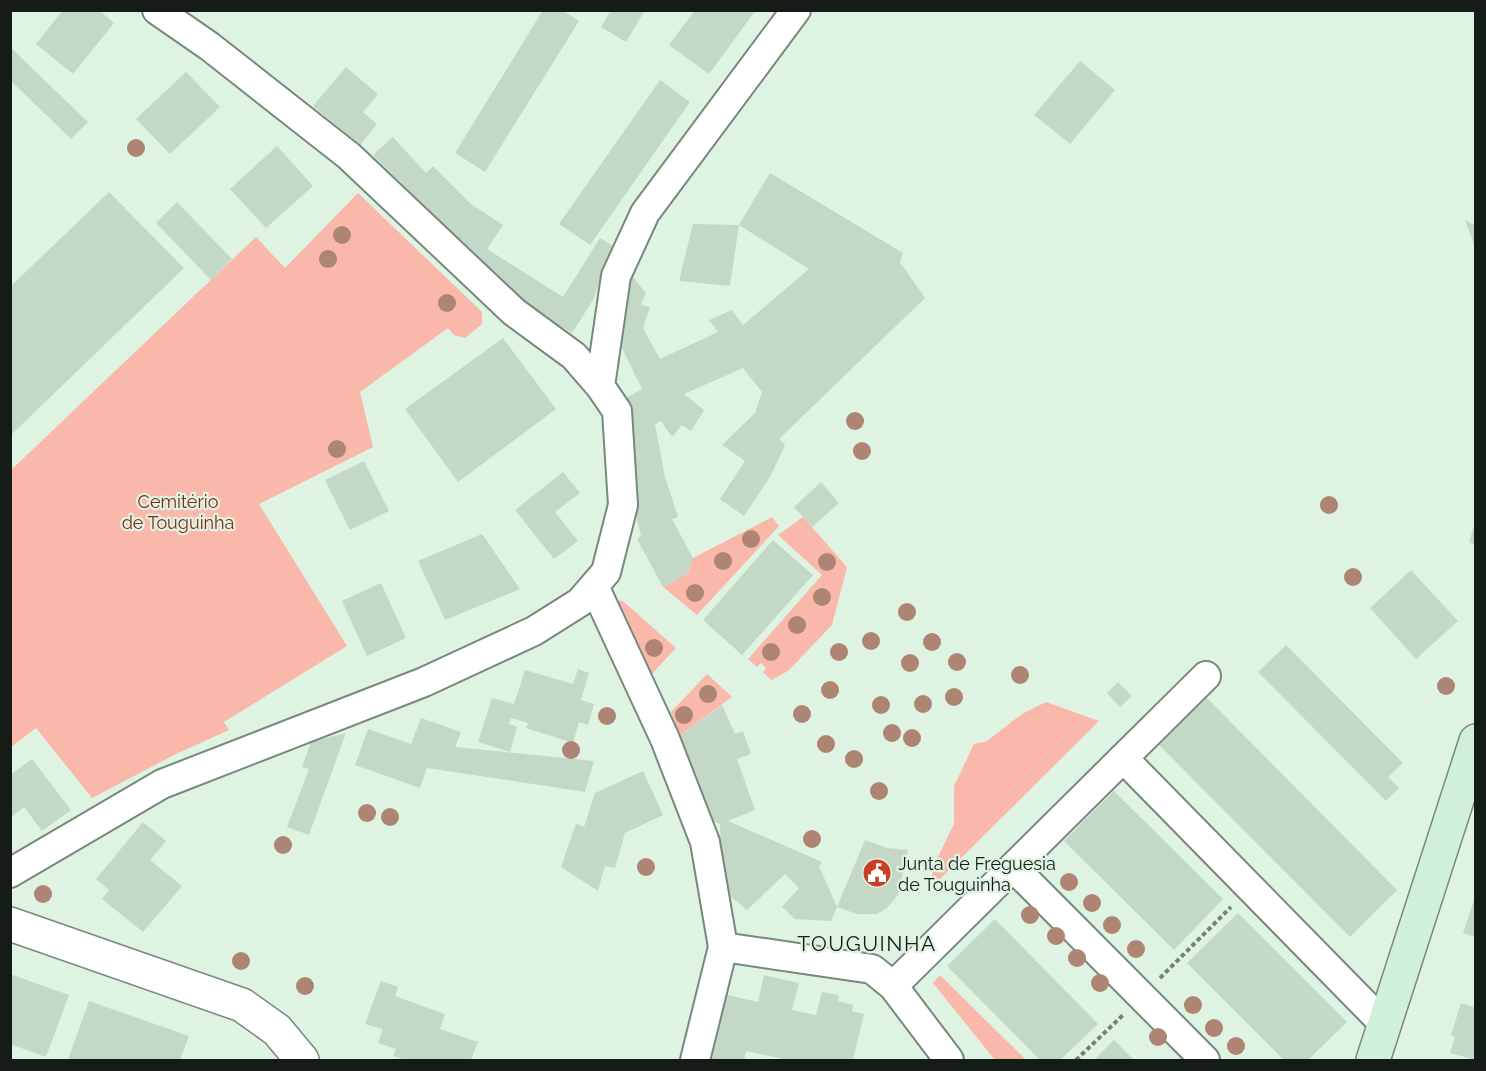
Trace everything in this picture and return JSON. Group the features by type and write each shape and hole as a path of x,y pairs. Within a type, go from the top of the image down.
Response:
{"main road":[{"path":"1373,1060 1476,741"}],"street":[{"path":"10,873 162,784 424,682 534,631 580,602 606,572 623,505 617,411 600,386 574,356 514,312 349,156 209,46 157,10"},
{"path":"600,386 616,276 645,213 796,10"},
{"path":"594,586 665,739 705,842 723,947 695,1060"},
{"path":"893,986 1206,676"},
{"path":"1123,758 1385,1025"},
{"path":"1013,867 1205,1060"},
{"path":"10,924 242,1005 277,1029 302,1060"},
{"path":"723,947 872,969 893,986 949,1060"}],"green space":[{"name":"Cemitério de Touguinha","path":"358,193 482,312 482,324 465,338 454,335 448,328 360,392 373,447 259,504 347,646 224,722 229,730 176,754 92,798 36,728 11,747 11,470 256,237 285,268"},
{"path":"772,517 779,526 697,615 663,587 688,573 693,558"},
{"path":"803,517 847,567 832,625 788,671 771,680 763,672 766,668 761,663 757,667 748,659 822,575 778,535"},
{"path":"619,600 676,648 651,675 617,607"},
{"path":"707,674 732,697 679,736 671,712"},
{"path":"1046,702 1099,721 928,891 935,863 954,824 954,786 974,744 987,741 1022,714"},
{"path":"940,975 1026,1060 995,1060 933,983"}],"building":[{"path":"63,10 99,10 114,23 73,74 36,44"},
{"path":"543,10 562,10 579,21 485,172 455,153"},
{"path":"611,10 645,10 626,42 601,27"},
{"path":"695,10 756,10 709,74 669,45"},
{"path":"10,47 88,122 71,139 10,80"},
{"path":"1080,61 1115,90 1070,144 1034,115"},
{"path":"346,67 378,94 363,112 377,124 360,145 313,106"},
{"path":"186,72 220,107 170,154 136,119"},
{"path":"660,80 690,102 590,245 559,224"},
{"path":"393,137 426,173 433,166 471,204 503,225 487,249 563,297 600,238 613,246 593,300 572,333 524,304 373,155"},
{"path":"277,146 313,186 266,228 230,189"},
{"path":"770,173 903,253 900,262 925,298 779,439 785,445 770,477 744,516 720,499 745,461 722,445 755,413 762,392 743,368 684,394 704,410 691,431 682,425 672,437 661,421 655,424 665,477 678,517 672,519 693,558 688,573 663,587 637,539 641,536 629,487 624,399 642,389 615,334 625,277 633,277 646,293 641,305 650,307 643,328 660,359 718,332 709,320 732,310 743,325 809,269 739,225"},
{"path":"109,192 184,268 10,436 10,287"},
{"path":"177,202 232,259 211,280 156,223"},
{"path":"1465,220 1476,226 1476,247 1475,247"},
{"path":"693,224 739,225 730,286 679,281"},
{"path":"503,338 556,409 458,482 405,409"},
{"path":"364,461 389,511 350,530 325,480"},
{"path":"563,472 580,493 555,512 578,541 554,559 515,510"},
{"path":"821,482 839,503 812,527 794,507"},
{"path":"1476,522 1476,544 1469,543"},
{"path":"482,534 520,589 445,620 418,561"},
{"path":"773,540 813,575 742,655 703,620"},
{"path":"1411,570 1458,621 1416,659 1370,608"},
{"path":"381,583 406,638 367,656 342,601"},
{"path":"1286,645 1403,763 1388,777 1399,788 1386,801 1258,672"},
{"path":"578,669 589,673 581,700 594,704 588,725 579,722 573,743 526,728 528,723 511,718 509,724 517,727 510,752 478,742 492,698 514,704 525,670 573,684"},
{"path":"1118,682 1132,696 1120,707 1107,693"},
{"path":"1207,698 1397,890 1350,937 1159,745"},
{"path":"722,705 735,734 743,731 751,754 737,759 755,810 728,821 822,862 819,866 837,907 831,921 795,919 782,907 799,888 785,874 747,910 721,889 720,824 706,818 679,736"},
{"path":"421,718 461,732 455,747 594,761 585,792 427,768 420,788 355,765 368,729 411,744"},
{"path":"346,733 309,835 287,827 309,769 302,767 311,742"},
{"path":"32,759 71,810 42,831 24,807 10,818 10,775"},
{"path":"643,771 663,815 625,833 615,868 605,866 598,891 561,867 576,823 584,827 595,793"},
{"path":"1114,791 1223,899 1174,950 1064,841"},
{"path":"143,822 166,841 150,860 182,886 143,932 102,899 109,890 96,879"},
{"name":"Junta de Freguesia de Touguinha","path":"865,840 887,848 908,850 898,895 887,908 877,914 857,914 837,907"},
{"path":"1476,897 1476,937 1463,933"},
{"path":"1238,913 1347,1022 1308,1060 1284,1060 1187,963"},
{"path":"995,919 1098,1024 1060,1060 1040,1060 947,966"},
{"path":"10,974 69,995 46,1057 10,1044"},
{"path":"764,975 799,983 792,1010 816,1015 822,992 839,995 838,1001 853,1005 852,1011 864,1014 853,1060 788,1060 746,1051 744,1060 703,1060 719,993 758,1002"},
{"path":"381,981 398,987 395,996 445,1014 440,1029 478,1042 471,1060 406,1060 393,1056 396,1049 378,1043 383,1029 365,1024"},
{"path":"89,1001 189,1036 180,1060 68,1060"},
{"path":"1461,1003 1476,1008 1476,1060 1450,1053 1455,1037 1451,1035"},
{"path":"1114,1040 1134,1060 1094,1060"}],"place":[{"name":"Junta de Freguesia de Touguinha","path":"877,873"}],"district":[{"name":"TOUGUINHA","path":"867,943"}]}
